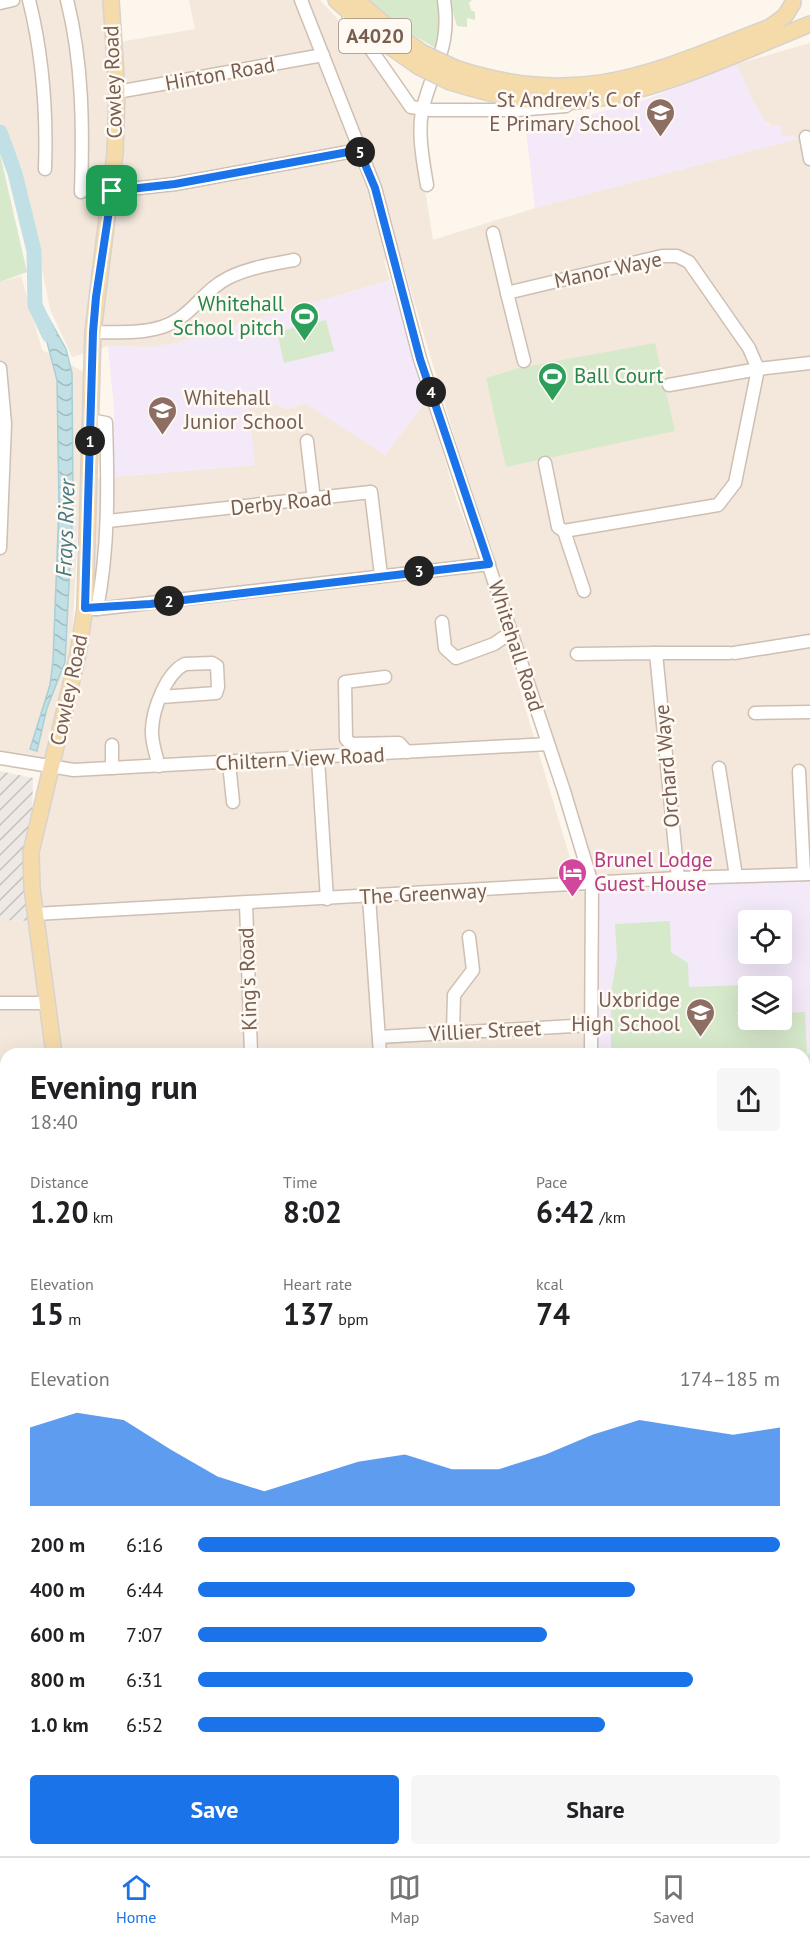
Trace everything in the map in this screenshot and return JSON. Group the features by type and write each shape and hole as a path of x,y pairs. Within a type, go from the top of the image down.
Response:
{"main road":[{"name":"Cowley Road","path":"53,1048 35,914 31,852 41,766 91,609 90,420 93,332 112,191 117,92 111,0"},
{"name":"A4020","path":"356,0 395,33 421,60"},
{"name":"A4020","path":"452,75 517,85 577,87 628,78 704,53 771,27 785,16 793,1 803,15 810,18"},
{"name":"A4020","path":"340,5 375,36 496,96 558,102 591,100 633,90 696,69 810,24"}],"street":[{"path":"29,0 43,71 48,162"},
{"path":"67,0 81,76 83,137 81,192"},
{"name":"Whitehall Road","path":"301,0 375,188 420,359 592,884 591,1048"},
{"path":"427,185 422,158 422,109 447,38 444,0"},
{"path":"340,5 411,107 422,109 555,109 591,100"},
{"name":"Hinton Road","path":"117,92 323,55"},
{"path":"806,138 810,159"},
{"path":"112,191 175,184 359,150"},
{"path":"493,233 524,361"},
{"name":"Manor Waye","path":"507,293 662,256 677,256 689,262 696,271 749,348 758,369"},
{"path":"93,332 134,332 162,327 188,315 226,279 260,267 294,260"},
{"path":"669,385 758,369 810,363"},
{"path":"0,368 5,424 0,548"},
{"path":"564,531 718,505 735,483 758,369"},
{"path":"90,420 106,423 108,521 105,567 91,609 489,564"},
{"path":"306,441 314,500"},
{"path":"545,463 558,527 564,531 584,591"},
{"name":"Derby Road","path":"108,521 371,492 381,575"},
{"path":"442,622 445,648 456,658 494,644 510,633"},
{"path":"578,654 731,653 810,640"},
{"name":"Orchard Waye","path":"656,653 678,878"},
{"path":"159,766 152,728 161,697 171,677 183,664 212,663 217,666 218,687 215,694 161,697"},
{"path":"385,677 345,682 346,739 351,744 399,743 407,752"},
{"path":"755,713 810,712"},
{"name":"Chiltern View Road","path":"0,758 41,766 112,768 318,759 548,744"},
{"path":"112,745 112,768"},
{"path":"318,759 327,899"},
{"path":"229,763 233,802"},
{"path":"719,768 735,876"},
{"path":"799,771 807,874"},
{"name":"The Greenway","path":"35,914 678,878 807,874"},
{"path":"369,897 380,1048"},
{"name":"King's Road","path":"246,903 251,1048"},
{"path":"453,1032 454,995 473,970 469,938"},
{"path":"0,1003 47,1003"},
{"name":"Villier Street","path":"379,1037 591,1025"}],"shaded area":[{"path":"0,0 103,0 108,44 195,29 189,0 320,0 362,46 418,121 421,164 433,240 535,208 796,139 783,136 765,121 751,98 737,64 810,43 810,874 592,884 592,1048 0,1048 0,920 37,921 37,915 591,884 528,683 399,251 384,261 390,280 177,343 152,347 108,346 72,357 50,309 22,169 0,122"},
{"name":"St Andrew's C of E Primary School","path":"737,64 751,98 768,125 781,126 783,136 794,135 797,139 535,208 525,121 572,119 637,103"},
{"path":"21,276 42,350 86,373 71,660 49,766 0,758 0,282"},
{"path":"390,280 427,400 385,455 305,403 287,409 247,392 255,465 113,477 114,408 108,346 152,347 177,343"},
{"path":"247,392 287,409 305,403 385,455 427,400 457,501 487,580 576,878 39,911 33,852 83,653 91,479 254,465"},
{"path":"0,771 33,778 31,852 35,921 0,920"},
{"name":"Uxbridge High School","path":"810,874 810,1048 592,1048 592,884"}],"green space":[{"path":"368,0 437,0 441,32 437,49 400,27"},
{"path":"449,0 472,0 469,3 471,10 475,12 475,20 467,18 467,27 457,26"},
{"path":"0,154 27,272 0,282"},
{"name":"Whitehall School pitch","path":"326,320 334,351 284,363 277,332"},
{"path":"655,343 675,431 506,467 486,378 519,368"},
{"path":"670,921 671,952 688,963 689,987 738,985 738,1011 736,1014 738,1014 738,1030 792,1030 792,1013 805,1012 807,1048 611,1048 611,992 617,958 615,924"}],"water":[{"path":"47,315 66,349 72,373 73,505 65,662 47,708 37,751 30,749 50,685 53,661 59,507 57,380 47,342 37,317"}],"waterway":[{"name":"Frays River","path":"0,132 15,173 34,251 35,305 49,335"}],"place":[{"name":"St Andrew's C of E Primary School","path":"661,138"},
{"name":"Whitehall School pitch","path":"305,342"},
{"name":"Ball Court","path":"553,402"},
{"name":"Whitehall Junior School","path":"163,436"},
{"name":"Brunel Lodge Guest House","path":"573,898"},
{"name":"Uxbridge High School","path":"701,1038"}],"route":[{"path":"359,150 375,188 420,359 489,564 150,604 85,608 93,332 112,191 175,184 359,150"}]}
